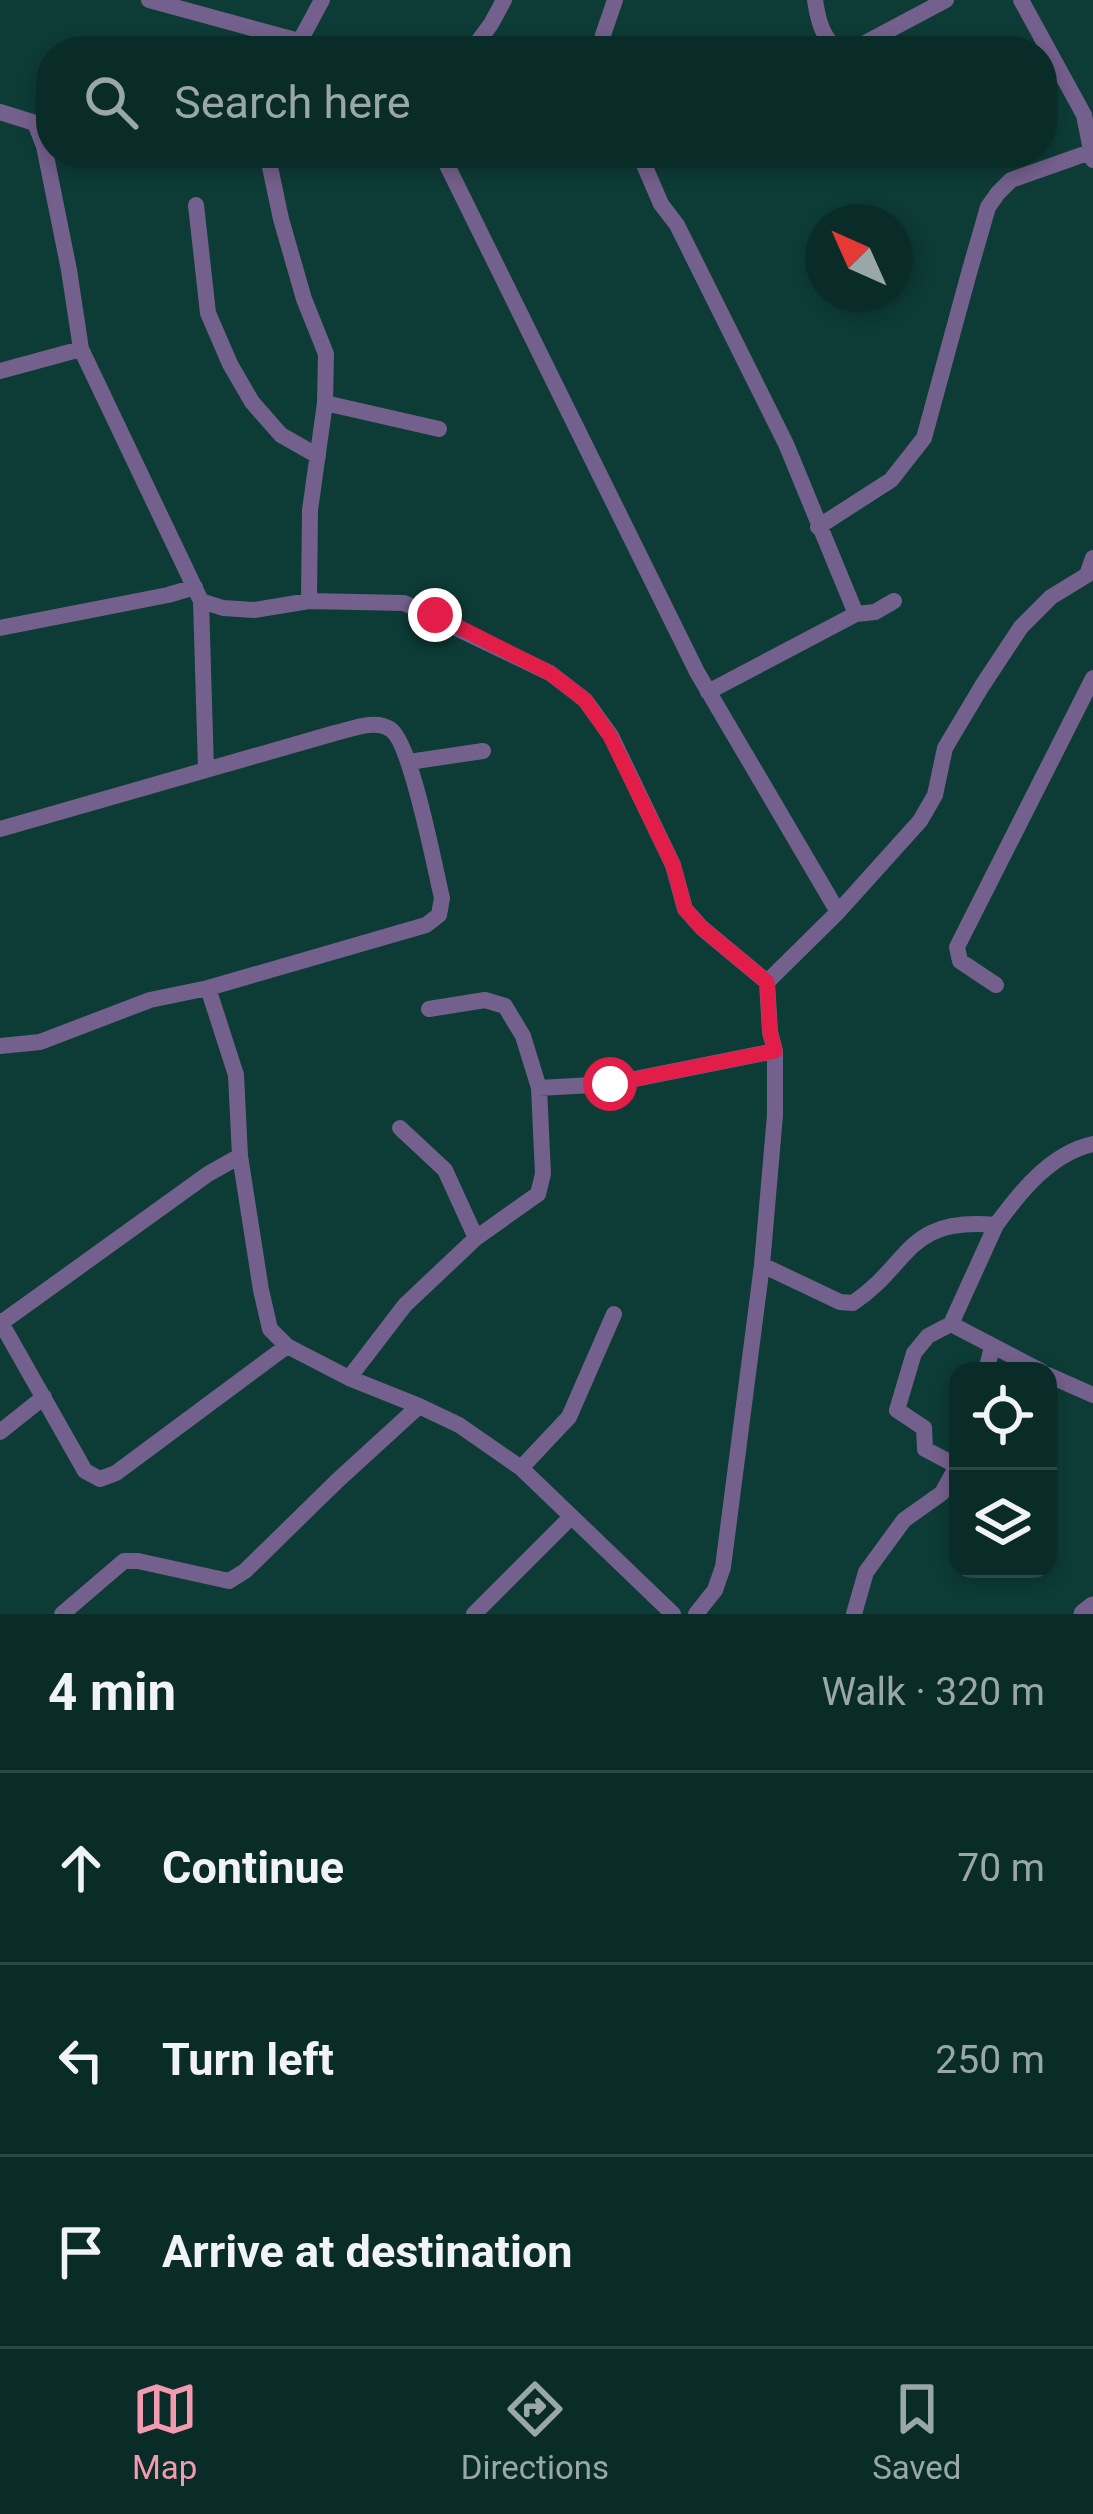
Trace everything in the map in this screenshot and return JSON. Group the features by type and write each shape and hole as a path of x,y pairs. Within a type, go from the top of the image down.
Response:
{"street":[{"path":"149,0 265,36"},
{"path":"302,36 322,0"},
{"path":"482,36 504,0"},
{"path":"603,36 615,0"},
{"path":"815,0 826,36"},
{"path":"878,36 946,0"},
{"path":"1021,0 1041,36"},
{"path":"1057,66 1084,116 1092,155 1057,166"},
{"path":"0,112 36,126"},
{"path":"49,168 81,349 198,594 206,770"},
{"path":"270,168 298,279 326,354 325,403 310,510 309,601"},
{"path":"448,168 708,692 838,912"},
{"path":"645,168 785,444 856,614"},
{"path":"818,526 891,480 924,438 988,207 1011,180 1050,168"},
{"path":"196,205 208,314 230,364 252,402 281,435 318,456"},
{"path":"0,371 81,349"},
{"path":"325,403 439,429"},
{"path":"767,982 920,820 935,795 944,748 1021,628 1052,597 1091,572"},
{"path":"0,628 168,595 198,594 223,608 254,610 309,601 404,603 550,673 585,700 610,736 673,865 685,909 767,982 775,1051 775,1115 762,1265 724,1567 715,1590 696,1614"},
{"path":"708,692 856,614 875,612 894,601"},
{"path":"996,985 960,961 957,946 1093,678"},
{"path":"0,829 371,725 387,726 397,735 409,762 442,898 439,915 426,925 208,988 150,1000 40,1042 0,1046"},
{"path":"409,762 483,751"},
{"path":"208,988 236,1075 240,1156 270,1329 287,1346 349,1378 459,1425 521,1468 673,1614"},
{"path":"349,1378 405,1305 476,1238 538,1194 543,1174 539,1088 523,1036 505,1006 485,1000 429,1010"},
{"path":"539,1088 610,1084 775,1051"},
{"path":"400,1128 445,1170 476,1238"},
{"path":"949,1461 925,1449 924,1428 897,1410 914,1353 928,1336 951,1324 996,1226 1022,1189 1066,1154 1093,1144"},
{"path":"240,1156 1,1322 85,1471 100,1479 116,1473 287,1346"},
{"path":"762,1265 840,1302 853,1303 919,1238 967,1224 996,1226"},
{"path":"521,1468 569,1417 614,1314"},
{"path":"951,1324 1023,1362"},
{"path":"988,1362 992,1346"},
{"path":"1057,1379 1093,1395"},
{"path":"0,1432 44,1397"},
{"path":"62,1614 124,1561 229,1581 419,1406"},
{"path":"854,1614 866,1572 904,1520 942,1493 955,1470"},
{"path":"474,1614 570,1517"},
{"path":"1084,1614 1093,1607"}],"route":[{"path":"435,615 550,673 585,700 610,736 673,865 685,909 767,982 775,1051 610,1084"}]}
